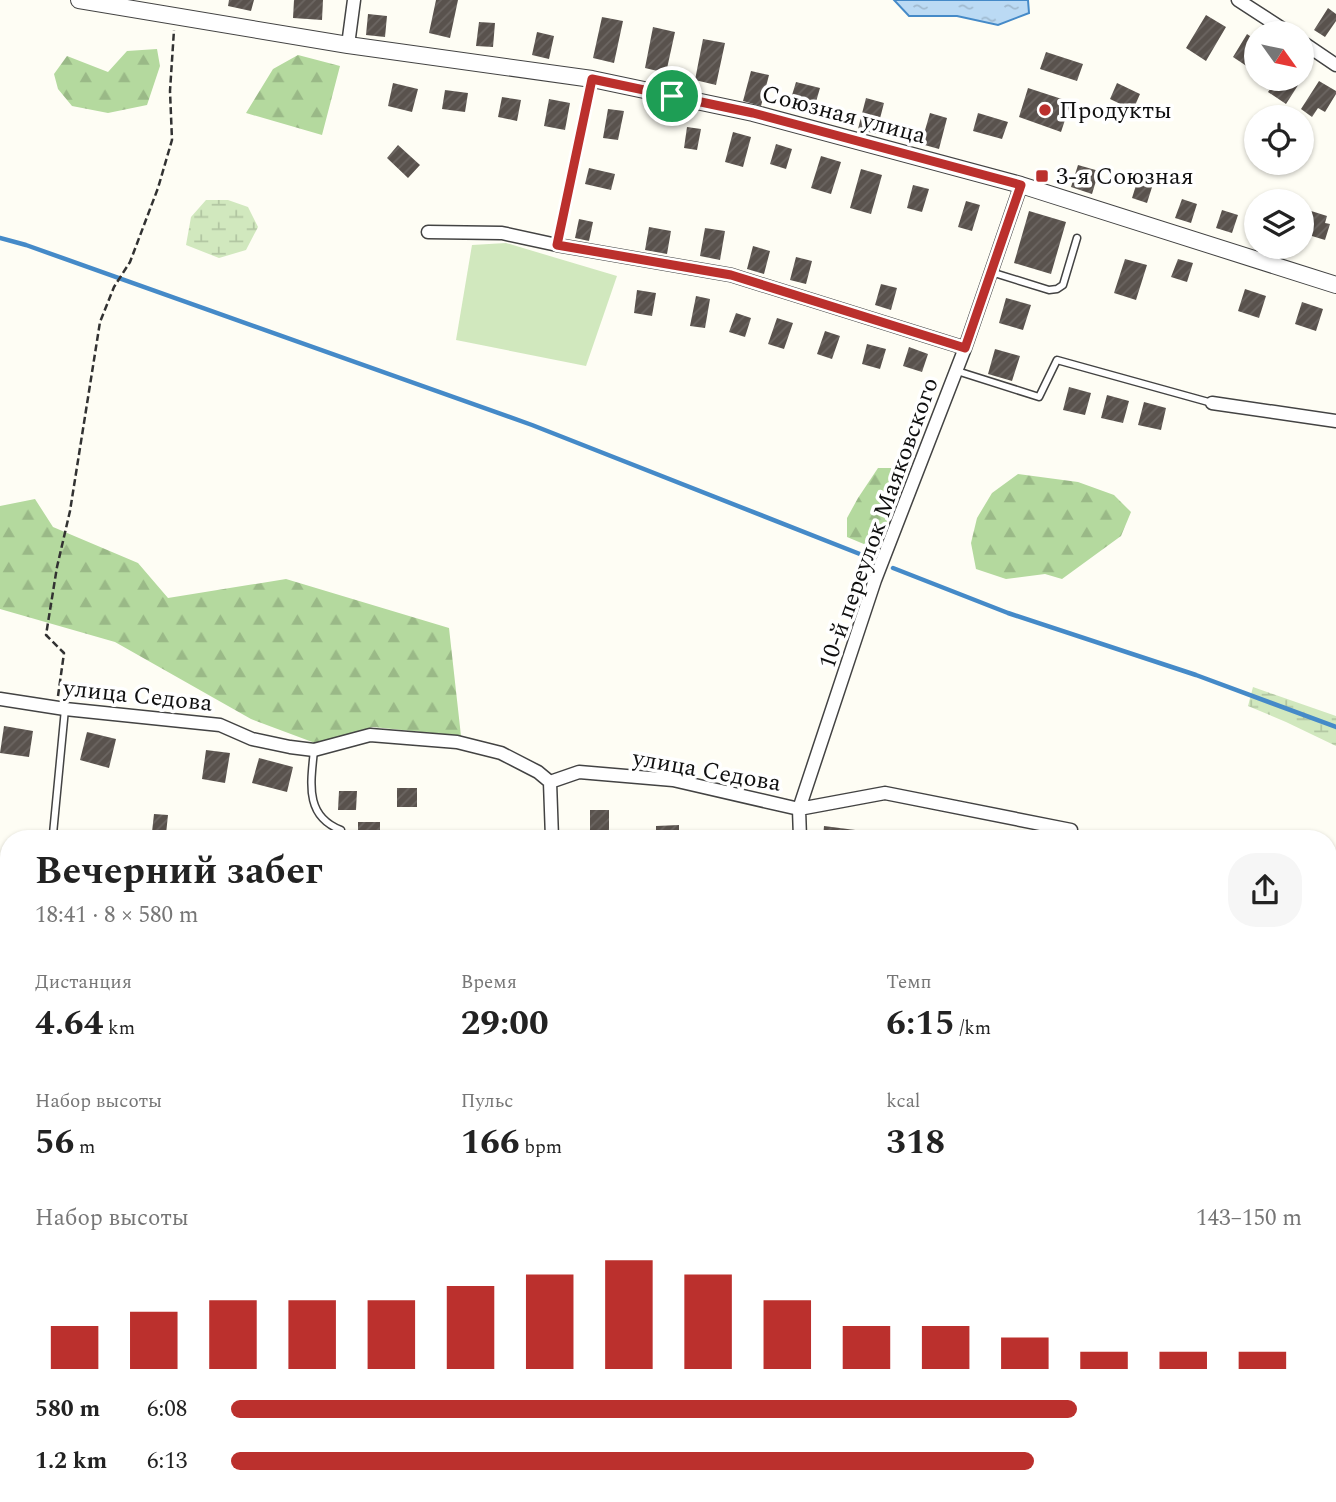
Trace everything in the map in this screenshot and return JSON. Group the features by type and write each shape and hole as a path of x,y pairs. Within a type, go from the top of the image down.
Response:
{"street":[{"name":"Союзная улица","path":"79,0 348,46 592,79 753,113 1021,185 1336,285"},
{"path":"348,46 354,0"},
{"path":"1238,0 1270,21"},
{"path":"1314,50 1336,65"},
{"name":"10-й переулок Маяковского","path":"800,830 799,808 875,580 957,371 1021,185"},
{"path":"428,232 502,233 731,275 965,348"},
{"path":"1212,403 1336,421"},
{"name":"улица Седова","path":"0,699 220,724 252,739 314,750 370,735 457,742 501,753 538,772 550,782 579,772 673,780 799,808 884,793 1039,830"},
{"path":"550,782 551,830"}],"lane":[{"path":"557,245 592,79"},
{"path":"991,272 1049,290 1057,289 1063,285 1077,238"},
{"path":"957,371 1039,397 1057,360 1212,403"},
{"path":"53,830 61,708"},
{"path":"314,750 311,791 317,812 329,825 341,830"}],"path":[{"path":"61,708 64,653 46,635 57,567 70,511 100,322 114,287 130,262 158,188 172,140 170,91 174,16"}],"green space":[{"path":"157,49 160,66 147,105 108,113 72,106 58,89 54,74 67,56 108,72 127,51"},
{"path":"298,55 340,66 322,135 246,113 273,69"},
{"path":"206,200 228,200 248,207 258,227 246,250 219,258 186,245 191,217"},
{"path":"506,243 617,276 586,366 456,340 472,245"},
{"path":"878,468 898,468 904,479 882,533 871,547 847,537 847,518"},
{"path":"1018,474 1078,482 1114,495 1131,512 1121,536 1062,579 1045,574 1006,579 976,569 971,543 977,518 992,493"},
{"path":"35,499 53,527 138,563 168,598 286,579 449,628 461,736 373,727 315,743 251,719 115,642 0,609 0,506"},
{"path":"1253,687 1336,716 1336,746 1248,706"}],"water":[{"path":"894,0 1028,0 1029,13 998,25 957,16 909,16"}],"building":[{"path":"229,0 254,0 251,11 228,6"},
{"path":"294,0 323,0 322,20 293,18"},
{"path":"436,0 458,0 450,38 429,33"},
{"path":"1328,8 1336,14 1336,21 1325,37 1314,30"},
{"path":"368,14 387,16 385,37 366,35"},
{"path":"1206,15 1226,27 1206,61 1186,48"},
{"path":"602,17 623,21 614,63 593,58"},
{"path":"479,22 495,23 493,47 476,46"},
{"path":"653,27 675,32 666,73 645,68"},
{"path":"537,32 554,36 549,59 532,55"},
{"path":"703,39 725,43 716,85 695,80"},
{"path":"1244,39 1244,64 1233,57"},
{"path":"1046,52 1083,64 1077,81 1040,69"},
{"path":"751,71 769,75 761,106 743,101"},
{"path":"1319,81 1336,91 1325,112 1318,108 1314,114 1314,105 1304,105"},
{"path":"796,82 820,88 813,112 789,105"},
{"path":"393,83 418,89 412,112 388,106"},
{"path":"1117,83 1140,94 1133,110 1110,99"},
{"name":"Продукты","path":"1028,88 1071,102 1061,132 1019,117"},
{"path":"445,90 468,93 465,112 442,109"},
{"path":"1269,91 1294,91 1286,104"},
{"path":"502,97 521,100 517,121 498,117"},
{"path":"866,98 884,103 876,134 858,129"},
{"path":"549,99 570,103 565,130 544,126"},
{"path":"608,109 624,111 618,140 603,138"},
{"path":"930,113 947,118 939,149 921,144"},
{"path":"978,113 1008,122 1002,139 973,131"},
{"path":"687,127 701,129 697,150 684,148"},
{"path":"733,132 751,137 743,167 725,162"},
{"path":"776,144 792,149 786,169 770,164"},
{"path":"398,145 420,165 408,178 387,158"},
{"path":"821,156 841,162 831,194 811,188"},
{"path":"1078,165 1099,171 1092,194 1071,187"},
{"path":"589,168 615,174 611,190 585,184"},
{"path":"861,169 882,175 871,214 850,208"},
{"path":"1138,179 1153,184 1147,203 1132,198"},
{"path":"913,185 929,189 922,212 907,208"},
{"path":"1182,199 1197,204 1191,223 1175,218"},
{"path":"966,201 980,205 972,231 958,227"},
{"path":"1222,210 1238,215 1232,233 1216,228"},
{"path":"1029,211 1066,222 1051,274 1014,263"},
{"path":"1314,212 1327,216 1325,223 1330,224 1325,240 1314,237"},
{"path":"579,219 593,222 589,241 575,238"},
{"path":"649,227 671,231 667,254 645,250"},
{"path":"705,228 725,231 720,260 700,256"},
{"path":"753,246 770,251 764,274 747,269"},
{"path":"796,257 812,261 806,284 790,280"},
{"path":"1125,259 1147,265 1136,300 1114,293"},
{"path":"1178,259 1193,263 1187,282 1171,277"},
{"path":"881,284 897,288 891,310 875,305"},
{"path":"1245,289 1266,296 1259,318 1238,311"},
{"path":"637,290 656,293 652,316 634,313"},
{"path":"696,296 710,299 705,328 690,326"},
{"path":"1006,298 1031,305 1023,330 999,323"},
{"path":"1302,302 1323,309 1316,331 1295,324"},
{"path":"736,313 751,318 745,337 729,332"},
{"path":"777,318 793,323 784,349 768,344"},
{"path":"825,331 840,336 832,359 817,354"},
{"path":"867,344 886,349 880,369 862,364"},
{"path":"909,347 928,354 922,372 903,366"},
{"path":"995,349 1020,356 1012,381 988,374"},
{"path":"1069,387 1091,393 1085,415 1063,410"},
{"path":"1107,395 1129,401 1123,423 1101,418"},
{"path":"1144,402 1166,408 1161,430 1138,425"},
{"path":"4,726 33,731 29,757 0,753"},
{"path":"87,732 116,739 109,768 80,760"},
{"path":"206,750 230,753 225,783 202,779"},
{"path":"259,758 293,767 287,792 252,783"},
{"path":"397,788 417,788 417,807 397,807"},
{"path":"339,791 357,791 356,810 338,810"},
{"path":"590,810 609,810 609,830 590,830"},
{"path":"154,814 168,815 166,830 152,830"},
{"path":"358,822 380,822 380,830 358,830"},
{"path":"679,825 679,830 656,830 656,826"},
{"path":"824,826 855,830 824,830"}],"waterway":[{"path":"0,238 532,425 870,558"},
{"path":"893,568 1008,613 1196,675 1336,727"}],"place":[{"name":"Продукты","path":"1045,110"},
{"name":"3-я Союзная","path":"1042,176"}],"route":[{"path":"592,79 672,96 753,113 1021,185 965,348 731,275 557,245 592,79"}]}
